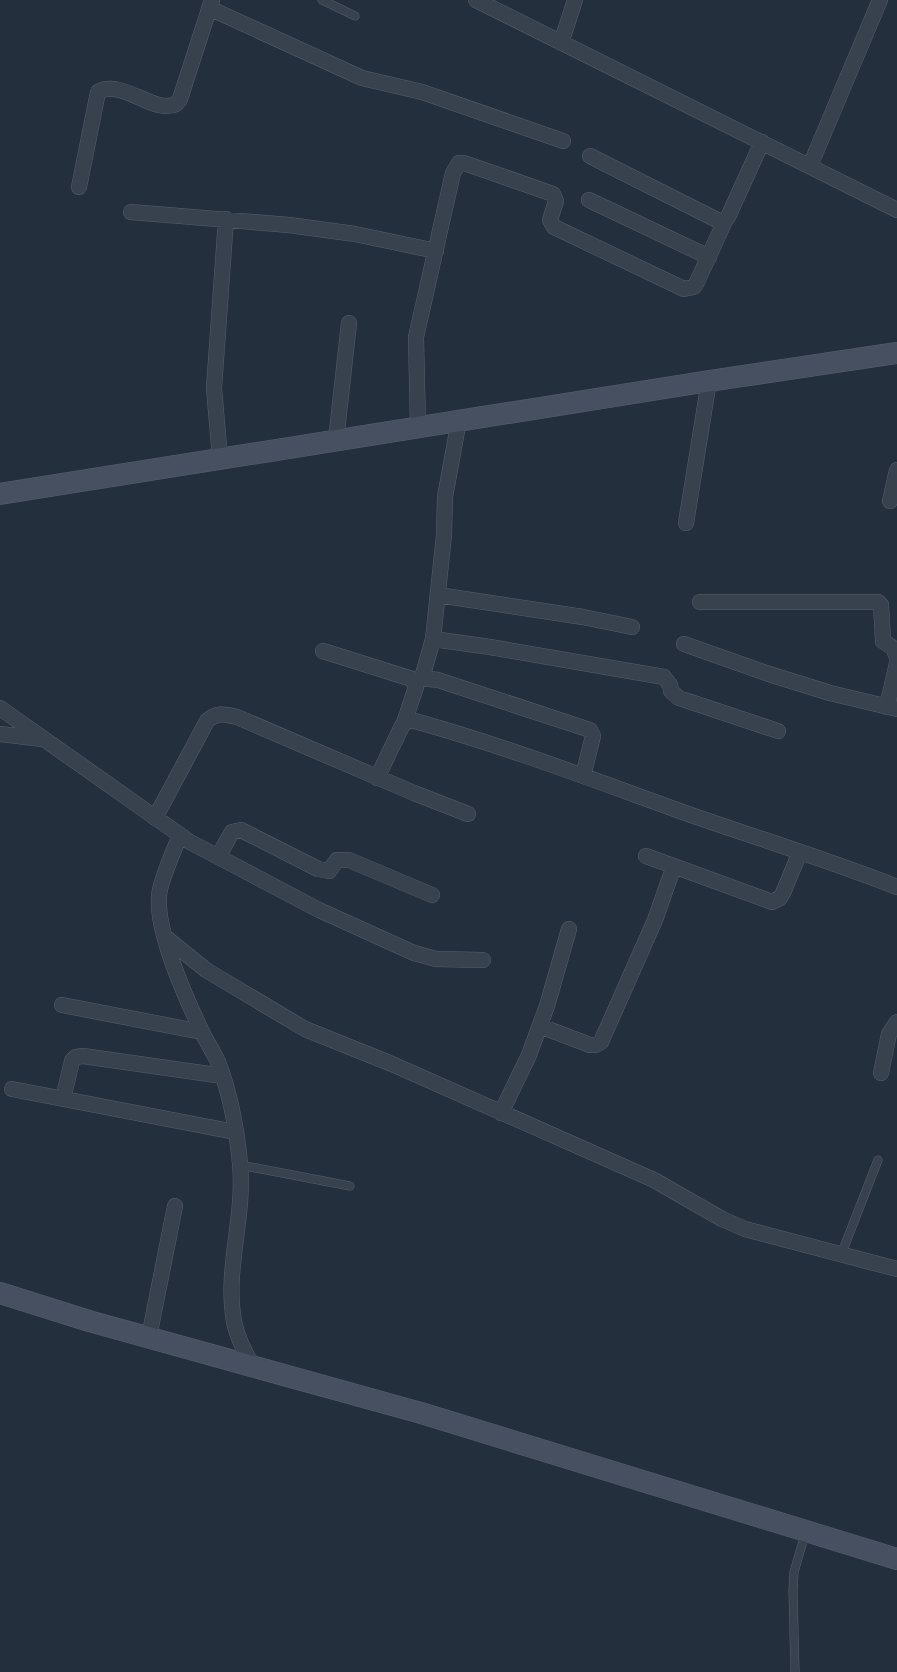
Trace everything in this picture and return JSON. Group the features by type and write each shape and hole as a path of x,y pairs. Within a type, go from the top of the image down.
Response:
{"main road":[{"path":"0,494 459,420 897,353"},
{"path":"0,1293 422,1413 897,1559"}],"street":[{"path":"476,0 897,210"},
{"path":"561,43 576,0"},
{"path":"810,166 880,0"},
{"path":"79,188 98,92 104,89 117,90 166,107 176,104 180,99 210,4 362,78 422,92 563,141"},
{"path":"418,427 416,337 453,173 459,163 553,194 556,201 550,220 554,227 684,289 694,287 762,142"},
{"path":"590,156 719,221 725,220"},
{"path":"589,200 709,257"},
{"path":"131,212 289,225 355,234 436,251"},
{"path":"220,458 214,388 226,219"},
{"path":"336,440 349,323"},
{"path":"686,523 709,381"},
{"path":"377,778 404,723 433,639 444,535 445,497 459,420"},
{"path":"890,501 897,470"},
{"path":"438,595 583,617 632,627"},
{"path":"700,602 878,602 881,605 883,640 893,648 897,657"},
{"path":"433,639 656,675 668,680 671,692 679,698 778,731"},
{"path":"684,644 830,693 892,708 897,663"},
{"path":"323,651 412,679 447,683 590,730 593,736 583,777"},
{"path":"0,708 180,835 319,910 414,953 436,959 483,960"},
{"path":"155,818 207,721 214,715 223,713 468,814"},
{"path":"404,723 411,720 422,723 856,870 897,887"},
{"path":"0,734 45,739"},
{"path":"218,857 232,832 241,830 318,869 329,871 337,860 350,860 432,895"},
{"path":"180,835 159,893 159,911 164,936 202,1032 223,1076 235,1132 241,1190 231,1297 237,1333 252,1366"},
{"path":"646,856 772,902 780,898 783,893 800,852"},
{"path":"540,1026 590,1045 601,1042 655,920 674,866"},
{"path":"501,1113 529,1055 540,1026 569,928"},
{"path":"164,936 206,970 305,1029 654,1180 722,1219 746,1229 897,1269"},
{"path":"62,1005 202,1032"},
{"path":"881,1073 890,1034 897,1022"},
{"path":"63,1099 72,1061 76,1057 83,1056 223,1076"},
{"path":"12,1089 235,1132"},
{"path":"149,1337 175,1206"}],"lane":[{"path":"322,0 355,15"},
{"path":"841,1255 878,1160"},
{"path":"240,1166 350,1186"},
{"path":"795,1672 794,1572 806,1531"}]}
